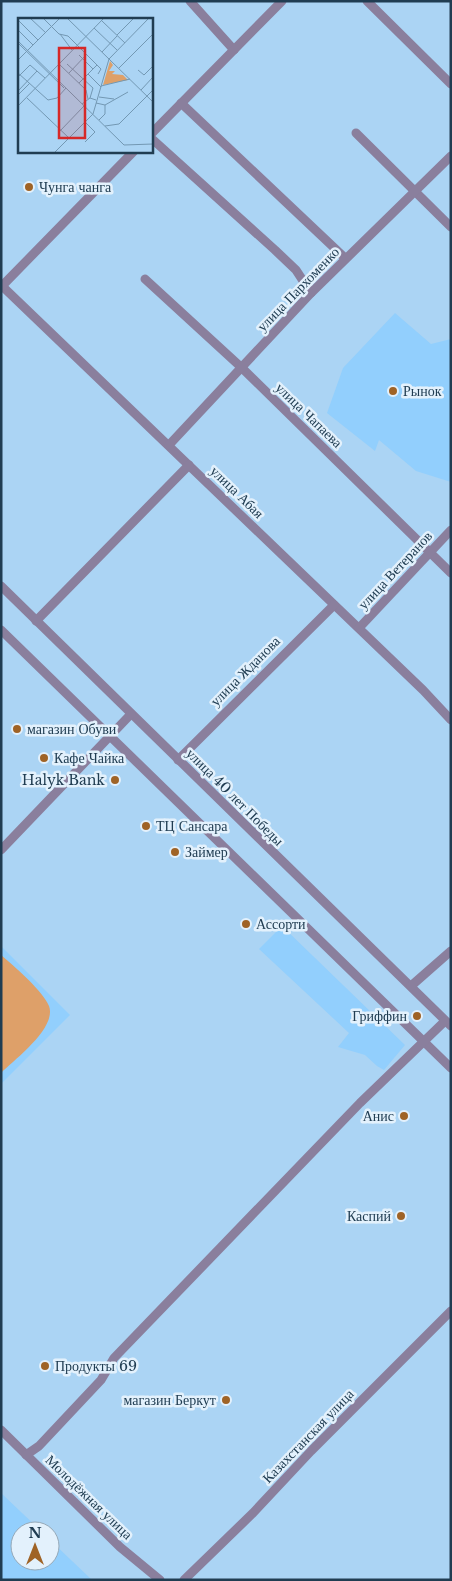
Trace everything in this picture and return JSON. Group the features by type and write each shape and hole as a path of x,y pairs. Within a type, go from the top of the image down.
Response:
{"street":[{"path":"190,1 234,50"},
{"path":"152,133 282,1"},
{"path":"367,1 451,84"},
{"path":"181,103 345,258"},
{"path":"356,133 451,227"},
{"path":"152,139 296,270 311,293"},
{"path":"2,286 133,152"},
{"name":"улица Пархоменко","path":"169,445 345,258 451,156"},
{"name":"улица Чапаева","path":"145,279 242,368 451,573"},
{"name":"улица Абая","path":"2,286 359,628 451,720"},
{"path":"36,621 189,465"},
{"name":"улица Ветеранов","path":"359,628 451,530"},
{"name":"улица 40 лет Победы","path":"1,586 448,1024"},
{"name":"улица Жданова","path":"178,760 334,605"},
{"path":"1,630 451,1068"},
{"path":"1,850 131,714"},
{"path":"411,986 451,951"},
{"path":"26,1455 39,1446 101,1380 114,1358 212,1258 274,1191 424,1042 448,1024"},
{"name":"Казахстанская улица","path":"184,1580 253,1513 311,1451 451,1311"},
{"name":"Молодёжная улица","path":"1,1430 120,1547 160,1580"}],"shaded area":[{"name":"Рынок","path":"395,313 431,344 451,339 451,482 416,471 379,440 375,451 327,413 343,368"},
{"path":"282,926 405,1045 384,1070 365,1055 338,1047 349,1033 259,949"},
{"path":"1,946 70,1015 1,1084"},
{"path":"1,955 41,993 49,1006 50,1015 41,1033 1,1073"},
{"path":"1,1493 30,1521 10,1521 10,1571 60,1571 60,1550 92,1580 1,1580"}],"place":[{"name":"Чунга чанга","path":"29,187"},
{"name":"Рынок","path":"393,391"},
{"name":"магазин Обуви","path":"17,729"},
{"name":"Кафе Чайка","path":"44,758"},
{"name":"Halyk Bank","path":"115,780"},
{"name":"ТЦ Сансара","path":"146,826"},
{"name":"Займер","path":"175,852"},
{"name":"Ассорти","path":"246,924"},
{"name":"Гриффин","path":"417,1016"},
{"name":"Анис","path":"404,1116"},
{"name":"Каспий","path":"401,1216"},
{"name":"Продукты 69","path":"45,1366"},
{"name":"магазин Беркут","path":"226,1400"}]}
